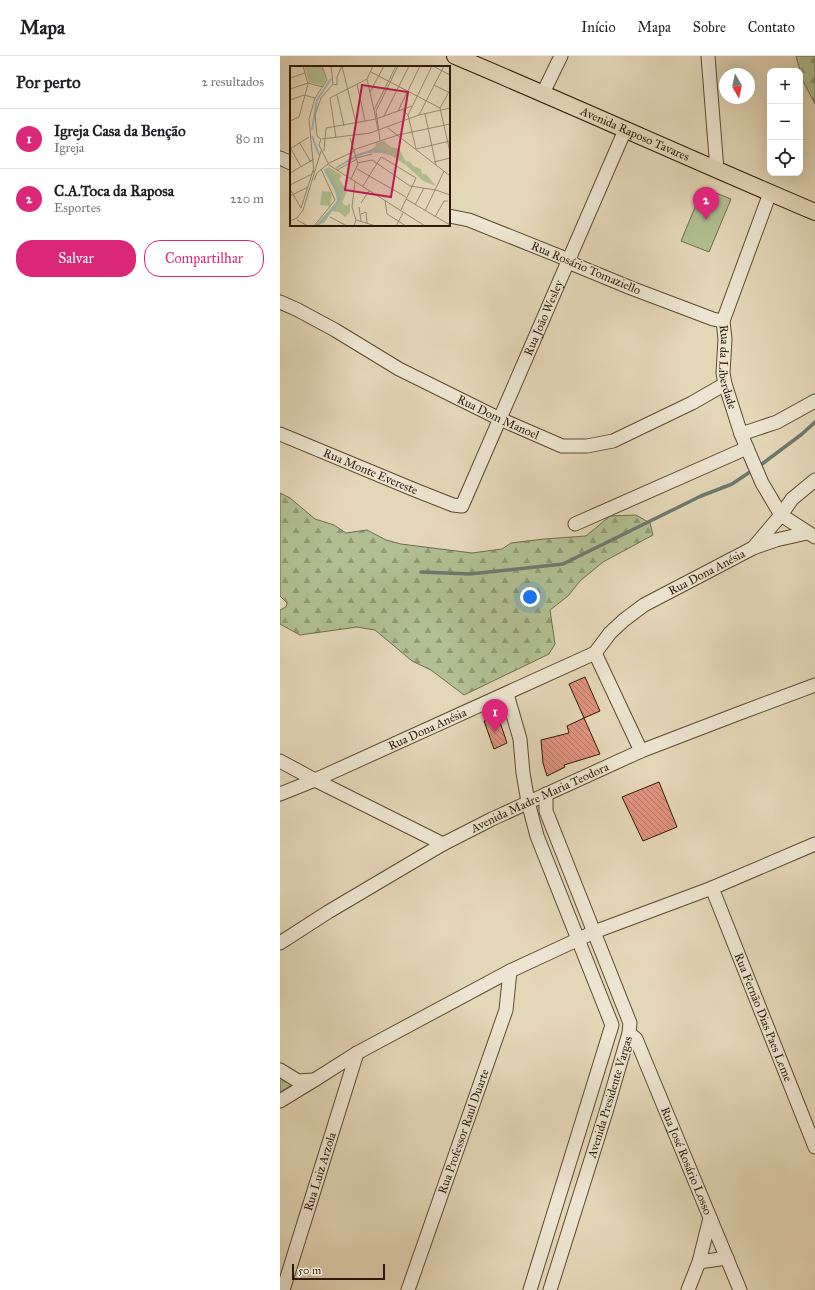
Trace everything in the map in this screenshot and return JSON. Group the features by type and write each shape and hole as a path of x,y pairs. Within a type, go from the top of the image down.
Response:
{"main road":[{"name":"Avenida Raposo Tavares","path":"455,56 815,212"}],"street":[{"path":"543,93 561,56"},
{"path":"708,56 716,170"},
{"name":"Rua João Wesley","path":"462,506 625,130"},
{"path":"280,158 290,163"},
{"name":"Rua da Liberdade","path":"770,193 723,320 723,373 741,434 762,483 781,515"},
{"name":"Rua Rosário Tomaziello","path":"450,216 469,220 564,258 568,262 630,288 713,319 723,320"},
{"name":"Rua Dom Manoel","path":"280,302 335,330 399,370 500,419 562,446 587,446 613,441 692,403 725,384"},
{"path":"741,434 777,422 815,401"},
{"name":"Rua Monte Evereste","path":"280,434 415,490 453,505 462,506"},
{"path":"575,524 749,452"},
{"name":"Rua Dona Anésia","path":"753,548 781,515 792,499 815,480"},
{"path":"781,515 811,535"},
{"name":"Rua Dona Anésia","path":"280,794 315,780 596,653 610,633 644,605 753,548 776,540 811,535"},
{"path":"596,653 641,751"},
{"name":"Avenida Madre Maria Teodora","path":"280,943 328,912 443,844 528,802 641,751 815,685"},
{"name":"Avenida Presidente Vargas","path":"507,694 520,740 523,773 528,802 537,836 612,1025 530,1290"},
{"path":"280,761 443,844"},
{"name":"Avenida Presidente Vargas","path":"546,794 546,811 629,1018 629,1033 606,1112 550,1290"},
{"path":"280,1100 357,1053 510,971 594,932 712,888 815,844"},
{"name":"Rua Fernão Dias Paes Leme","path":"712,888 815,1147"},
{"name":"Rua Professor Raul Duarte","path":"408,1290 506,1010 510,971"},
{"name":"Rua José Rosário Losso","path":"629,1033 636,1039 740,1290"},
{"name":"Rua Luiz Arzola","path":"283,1290 357,1053"},
{"path":"280,1070 298,1081 316,1079"},
{"path":"688,1290 699,1262 710,1218"},
{"path":"699,1262 727,1258"}],"green space":[{"path":"796,56 815,56 815,104 803,81 803,68 799,68"},
{"path":"703,188 731,199 709,252 681,241"},
{"path":"280,493 290,498 315,519 334,525 346,533 367,530 386,540 401,544 472,553 502,549 511,543 586,536 610,516 636,515 650,523 653,535 603,562 580,581 568,596 550,610 555,644 549,654 464,695 431,670 412,661 375,630 357,627 300,635 280,624 280,610 286,607 287,603 280,596"},
{"path":"280,1076 292,1085 280,1092"}],"building":[{"path":"585,677 600,711 584,718 569,684"},
{"path":"498,716 507,743 494,749 484,721"},
{"path":"584,718 600,754 564,765 565,767 547,776 543,763 541,740 569,733 567,726"},
{"path":"659,782 677,827 643,841 622,797"}],"waterway":[{"path":"758,467 802,434 815,422"},
{"path":"421,572 470,574 563,564 701,496 732,484 753,470"}],"place":[{"name":"C.A.Toca da Raposa","path":"706,220"},
{"name":"Igreja Casa da Benção","path":"495,732"}]}
